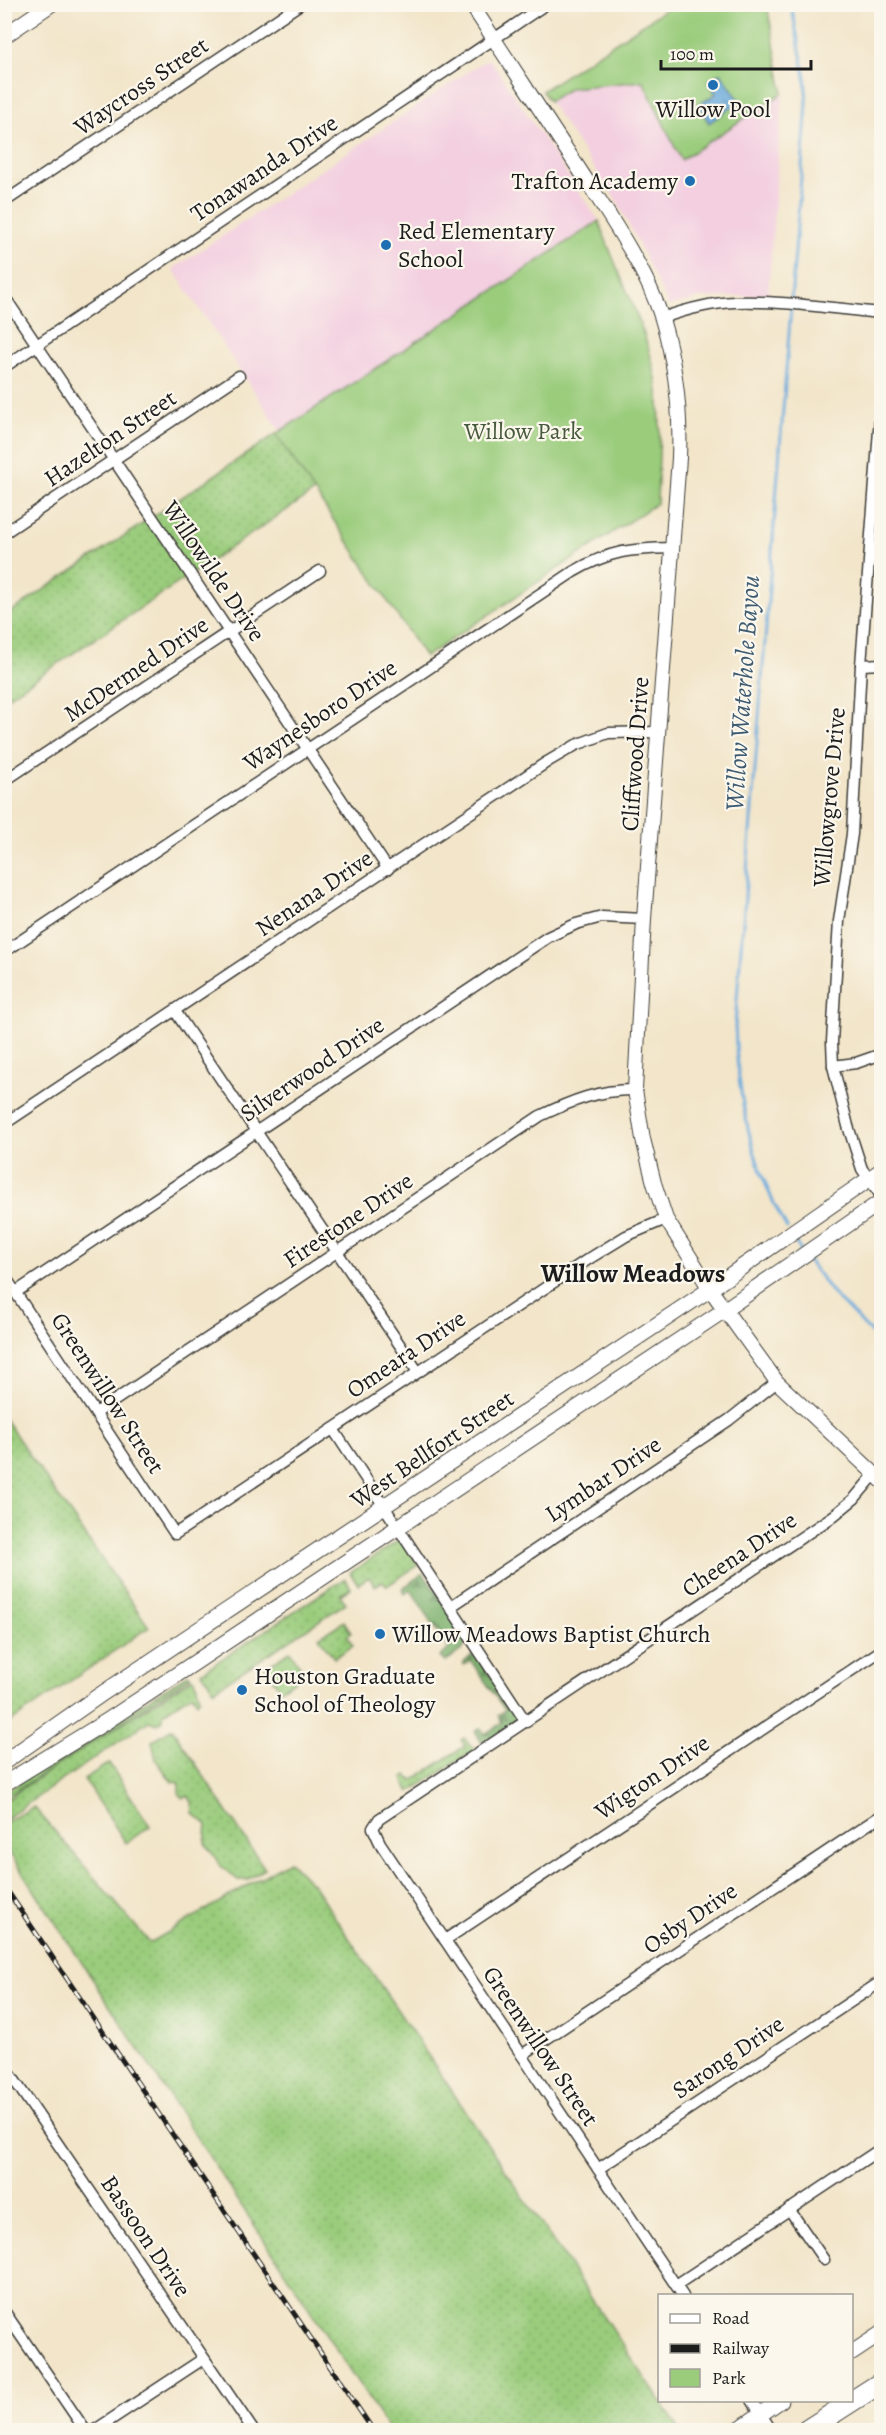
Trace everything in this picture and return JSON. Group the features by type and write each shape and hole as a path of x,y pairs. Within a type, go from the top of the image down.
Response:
{"highway":[{"path":"853,2394 863,2381 882,2368"},
{"path":"853,2398 882,2382"},
{"path":"814,2426 846,2402"}],"main road":[{"path":"4,36 42,7"},
{"name":"West Bellfort Street","path":"4,1762 100,1695 710,1289 882,1170"},
{"name":"West Bellfort Street","path":"4,1784 107,1720 725,1310 829,1239 882,1199"},
{"path":"549,1397 564,1416"},
{"path":"178,1644 191,1664"},
{"path":"853,2353 882,2333"},
{"path":"738,2430 778,2402"}],"street":[{"name":"Waycross Street","path":"4,202 300,4"},
{"name":"Cliffwood Drive","path":"471,4 609,214 650,289 662,318 674,361 680,404 679,458 644,919 635,1090 643,1139 654,1183 666,1219 710,1289 777,1382 878,1478"},
{"name":"Tonawanda Drive","path":"4,367 546,4"},
{"name":"Willowilde Drive","path":"4,296 388,869"},
{"path":"662,318 709,304 733,302 770,302 882,313"},
{"name":"Hazelton Street","path":"4,533 239,376"},
{"name":"Willowgrove Drive","path":"882,390 878,487 861,665 852,834 839,921 833,992 833,1066 848,1126 862,1169 882,1199"},
{"name":"Waynesboro Drive","path":"4,952 597,558 622,551 673,548"},
{"name":"McDermed Drive","path":"4,782 320,571"},
{"path":"861,665 882,664"},
{"name":"Nenana Drive","path":"4,1124 547,762 576,745 608,733 659,732"},
{"name":"Silverwood Drive","path":"16,1292 548,937 576,924 602,917 644,919"},
{"path":"175,1011 418,1372"},
{"path":"833,1066 856,1063 882,1054"},
{"name":"Firestone Drive","path":"96,1413 540,1116 572,1100 619,1089 635,1090"},
{"name":"Omeara Drive","path":"175,1534 587,1260 626,1236 666,1219"},
{"name":"Greenwillow Street","path":"4,1275 175,1534"},
{"name":"Lymbar Drive","path":"450,1607 729,1420 777,1382"},
{"path":"333,1429 526,1722"},
{"name":"Cheena Drive","path":"379,1819 832,1517 878,1478"},
{"name":"Wigton Drive","path":"445,1940 882,1650"},
{"name":"Osby Drive","path":"522,2055 882,1815"},
{"name":"Greenwillow Street","path":"379,1819 373,1828 375,1836 682,2294"},
{"name":"Sarong Drive","path":"598,2169 882,1981"},
{"name":"Bassoon Drive","path":"4,2065 203,2359 254,2430"},
{"path":"676,2285 882,2148"},
{"path":"789,2209 824,2260"},
{"path":"4,2311 85,2430"},
{"path":"95,2430 203,2359"},
{"path":"753,2402 771,2430"}],"shaded area":[{"name":"Red Elementary School","path":"486,60 491,61 599,221 281,432 173,269"},
{"name":"Trafton Academy","path":"644,81 681,160 783,93 768,295 699,298 669,306 618,203 549,101 570,88"}],"green space":[{"name":"Willow Pool","path":"672,5 767,5 783,93 681,160 643,81 570,88 549,101 542,91"},
{"name":"Willow Park","path":"599,221 641,326 654,369 660,419 657,503 425,657 276,434"},
{"path":"276,434 315,491 5,699 5,616"},
{"path":"4,1418 149,1627 5,1726 4,1726"},
{"path":"398,1541 403,1542 418,1565 387,1586 383,1581 375,1586 369,1577 358,1584 350,1573"},
{"path":"423,1573 468,1639 463,1649 445,1662 440,1657 449,1649 411,1590 405,1594 402,1589"},
{"path":"345,1578 351,1588 340,1595 346,1603 214,1690 202,1672"},
{"path":"344,1621 351,1633 347,1636 353,1646 334,1658 319,1637"},
{"path":"290,1651 305,1674 280,1690 265,1667"},
{"path":"475,1653 519,1718 517,1722 484,1743 475,1731 480,1728 485,1734 502,1723 498,1715 505,1710 471,1661 464,1665 463,1663"},
{"path":"188,1674 191,1676 5,1798 5,1792"},
{"path":"192,1678 195,1679 200,1698 197,1702 192,1694 163,1713 163,1720 157,1724 149,1721 5,1819 5,1802 21,1789"},
{"path":"172,1728 265,1869 247,1880 238,1880 221,1866 205,1843 207,1825 193,1813 192,1802 188,1796 183,1798 179,1793 179,1783 172,1782 156,1760 152,1741"},
{"path":"464,1738 475,1750 410,1792 404,1782 404,1777 407,1775 412,1781 465,1746 461,1740"},
{"path":"109,1763 150,1826 126,1843 84,1779"},
{"path":"34,1807 150,1943 289,1861 314,1886 658,2397 658,2402 661,2402 680,2430 389,2430 5,1846 5,1822"}],"water":[{"path":"721,73 740,101 709,123 698,105 716,94 708,81"}],"waterway":[{"name":"Willow Waterhole Bayou","path":"791,4 805,76 807,104 791,301"},
{"name":"Willow Waterhole Bayou","path":"787,1228 764,1180 748,1130 739,1078 735,1025 791,307"},
{"name":"Willow Waterhole Bayou","path":"792,1237 801,1251"},
{"name":"Willow Waterhole Bayou","path":"807,1259 833,1294 882,1344"}],"railway":[{"path":"4,1886 373,2430"}],"place":[{"name":"Willow Pool","path":"713,85"},
{"name":"Trafton Academy","path":"690,181"},
{"name":"Red Elementary School","path":"386,245"},
{"name":"Willow Meadows Baptist Church","path":"380,1634"},
{"name":"Houston Graduate School of Theology","path":"242,1690"}],"district":[{"name":"Willow Meadows","path":"633,1273"}]}
